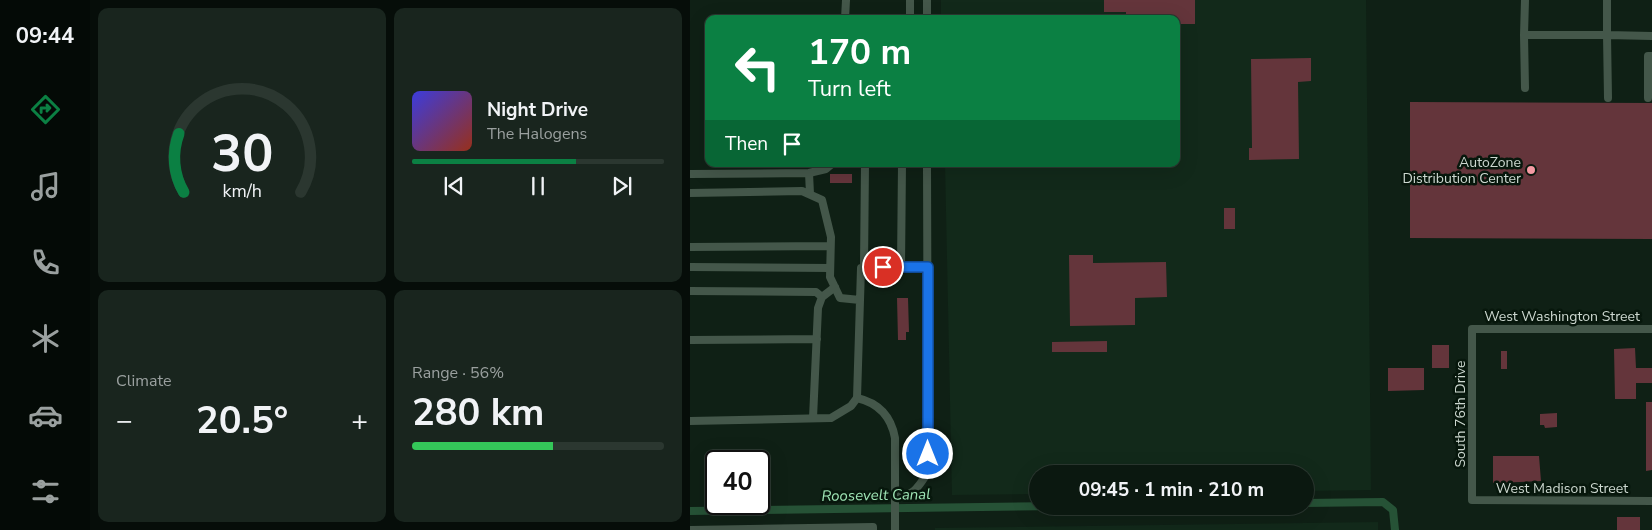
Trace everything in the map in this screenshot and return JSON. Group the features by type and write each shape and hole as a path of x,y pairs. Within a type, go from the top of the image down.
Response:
{"street":[{"path":"845,15 846,0"},
{"path":"910,0 910,15"},
{"path":"927,0 927,15"},
{"path":"1525,0 1525,88"},
{"path":"1607,0 1608,98"},
{"path":"1524,35 1652,36"},
{"path":"1648,98 1648,56 1652,56"},
{"path":"690,174 809,173 828,167"},
{"path":"864,267 865,167"},
{"path":"901,267 902,167"},
{"path":"895,497 908,495 916,490 928,472 928,167"},
{"path":"809,173 810,194"},
{"path":"690,193 802,191 822,200 831,237 830,277 840,298 860,300"},
{"path":"690,247 830,246"},
{"path":"690,420 831,418 851,406 857,398 859,272 861,268 928,267"},
{"path":"690,268 830,268"},
{"path":"812,418 818,308 822,297 835,287"},
{"path":"690,291 816,292 822,297"},
{"name":"West Washington Street","path":"1472,329 1652,329"},
{"name":"South 76th Drive","path":"1472,329 1472,500"},
{"path":"690,340 817,339"},
{"path":"857,398 868,401 882,409 892,424 895,438 896,530"},
{"name":"West Madison Street","path":"1472,500 1652,501"},
{"path":"690,530 873,527 873,530"}],"shaded area":[{"path":"941,0 1366,0 1371,490 1314,491 1314,465 1029,465 1029,494 952,495 945,167 1180,167 1180,15 941,15"},
{"path":"1378,522 1378,530 935,530 935,528"}],"building":[{"path":"1104,0 1195,0 1195,24 1180,24 1180,15 1126,15 1126,12 1104,12"},
{"path":"1311,58 1311,81 1298,82 1299,159 1249,160 1249,148 1252,148 1251,59"},
{"name":"AutoZone Distribution Center","path":"1410,102 1652,103 1652,239 1410,238"},
{"path":"830,174 852,174 852,183 830,183"},
{"path":"1224,208 1235,208 1235,229 1224,229"},
{"path":"1069,255 1093,255 1093,263 1166,262 1167,297 1135,298 1135,325 1070,326"},
{"path":"897,298 908,298 909,332 906,332 906,340 898,340"},
{"path":"1107,341 1107,352 1052,352 1052,342"},
{"path":"1432,345 1449,345 1449,368 1432,368"},
{"path":"1635,348 1636,368 1652,368 1652,383 1636,383 1636,399 1615,399 1614,349"},
{"path":"1501,351 1507,351 1507,369 1501,369"},
{"path":"1388,368 1424,368 1424,390 1388,391"},
{"path":"1646,402 1652,402 1652,470 1646,471"},
{"path":"1557,413 1557,427 1545,428 1544,425 1540,425 1540,414"},
{"path":"1493,456 1539,456 1541,481 1493,483"},
{"path":"1617,517 1640,517 1640,530 1617,530"}],"waterway":[{"name":"Roosevelt Canal","path":"1314,503 1383,502 1393,510 1395,530"},
{"name":"Roosevelt Canal","path":"690,511 1029,506"}],"place":[{"name":"AutoZone Distribution Center","path":"1531,170"}],"route":[{"path":"883,267 928,267 928,454"}]}
